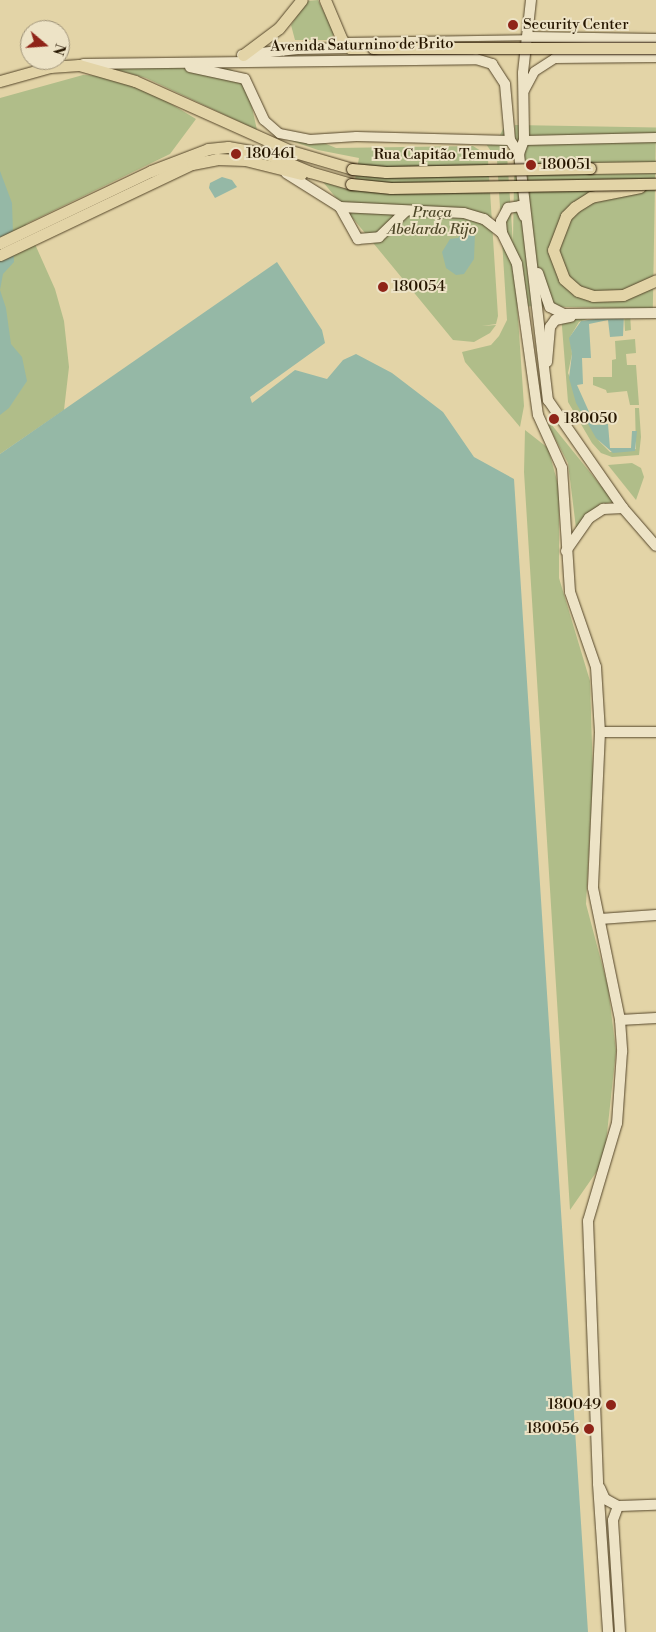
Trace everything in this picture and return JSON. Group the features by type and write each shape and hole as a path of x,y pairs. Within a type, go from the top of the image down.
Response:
{"main road":[{"path":"244,54 279,28 302,0"},
{"path":"326,0 346,44 373,48 656,48"},
{"path":"519,154 524,140 522,95 530,37 531,0"},
{"name":"Avenida Saturnino de Brito","path":"530,37 656,39"},
{"name":"Avenida Saturnino de Brito","path":"219,62 244,54 346,44"},
{"name":"Avenida Saturnino de Brito","path":"0,81 23,73 79,65 165,62 476,59 492,64 500,74 508,104 510,140"},
{"path":"165,62 245,79 264,120"},
{"name":"Rua Capitão Temudo","path":"79,65 135,81 291,151 352,169 418,172 656,167"},
{"path":"510,140 519,154 548,400 623,508 656,546"},
{"path":"0,255 151,171 208,149 228,147 267,154 329,179"},
{"path":"0,243 51,225 192,164 216,158 245,160 281,170 351,184 391,188 656,184"},
{"path":"281,170 340,207 358,239 379,237 406,211"},
{"path":"656,184 591,197 566,216 553,250 564,279 578,291 606,298 623,295 656,280"},
{"path":"608,1632 598,1484 588,1221 617,1123 622,1080 620,1020 594,888 593,843 600,732 596,667 570,592 562,468 538,415 517,264 502,233 502,215 516,205 523,212 543,293 550,308 564,314 656,313"},
{"path":"340,207 464,213 484,219 502,233"},
{"path":"544,370 550,327 555,320 587,314"},
{"path":"566,551 588,518 603,509 623,508"},
{"path":"600,732 656,732"},
{"path":"600,919 656,916"},
{"path":"620,1020 656,1018"},
{"path":"598,1484 606,1499 618,1506 656,1505"},
{"path":"618,1506 613,1520 620,1632"}],"street":[{"name":"Avenida Saturnino de Brito","path":"346,44 530,37"},
{"path":"522,95 534,71 554,58 656,57"},
{"name":"Rua Capitão Temudo","path":"264,120 279,133 309,139 356,136 510,140"},
{"name":"Rua Capitão Temudo","path":"524,140 656,137"}],"green space":[{"path":"318,0 334,33 331,40 295,40 291,25 307,1"},
{"path":"192,66 230,69 242,76 247,85 257,130 146,78 110,68"},
{"path":"83,75 106,76 148,90 196,119 170,154 26,224 55,289 64,321 69,367 64,410 0,454 0,98"},
{"path":"505,125 524,406 520,427 465,362 462,352 491,345 499,336 507,320 497,160 486,144 500,135"},
{"path":"515,125 656,127 653,308 512,306"},
{"name":"Praça Abelardo Rijo","path":"286,139 319,141 336,148 473,146 481,151 488,160 498,316 496,324 482,326 496,325 490,333 474,342 453,340 323,182 354,185 359,158 318,150"},
{"path":"630,313 631,330 625,331 624,315 587,319 579,322 570,337 572,354 568,373 599,441 610,452 636,449 635,408 639,408 641,437 639,455 612,457 601,453 592,443 568,402 561,314"},
{"path":"635,339 636,353 626,354 627,365 636,365 639,405 630,405 627,391 607,393 606,390 593,385 593,377 612,377 612,360 616,359 615,341"},
{"path":"551,424 614,502 600,504 576,528 568,463 548,425"},
{"path":"525,430 548,448 559,488 559,578 590,681 593,776 586,904 608,987 616,1051 604,1161 570,1210 524,472"},
{"path":"632,463 641,468 644,477 636,500 608,465"}],"shaded area":[{"path":"0,171 12,203 14,262 3,274 0,290"},
{"path":"222,177 232,180 237,187 215,198 209,188 210,183"},
{"path":"465,229 473,229 475,233 474,259 464,274 456,275 446,268 442,252 450,239 458,238"},
{"path":"277,262 322,330 325,343 250,397 252,403 295,370 327,379 343,360 356,354 392,373 443,412 474,457 514,479 588,1632 0,1632 0,454"},
{"path":"0,290 6,308 11,344 22,357 27,381 9,408 0,415"},
{"path":"624,315 623,336 610,337 608,320 589,324 591,358 582,358 583,384 577,385 590,414 594,414 595,425 608,424 610,448 631,448 632,431 637,431 635,451 613,453 596,438 576,403 569,378 572,354 569,338 581,321"}],"place":[{"name":"Security Center","path":"513,25"},
{"name":"180461","path":"236,154"},
{"name":"180051","path":"531,165"},
{"name":"180054","path":"383,287"},
{"name":"180050","path":"554,419"},
{"name":"180049","path":"611,1405"},
{"name":"180056","path":"589,1429"}]}
